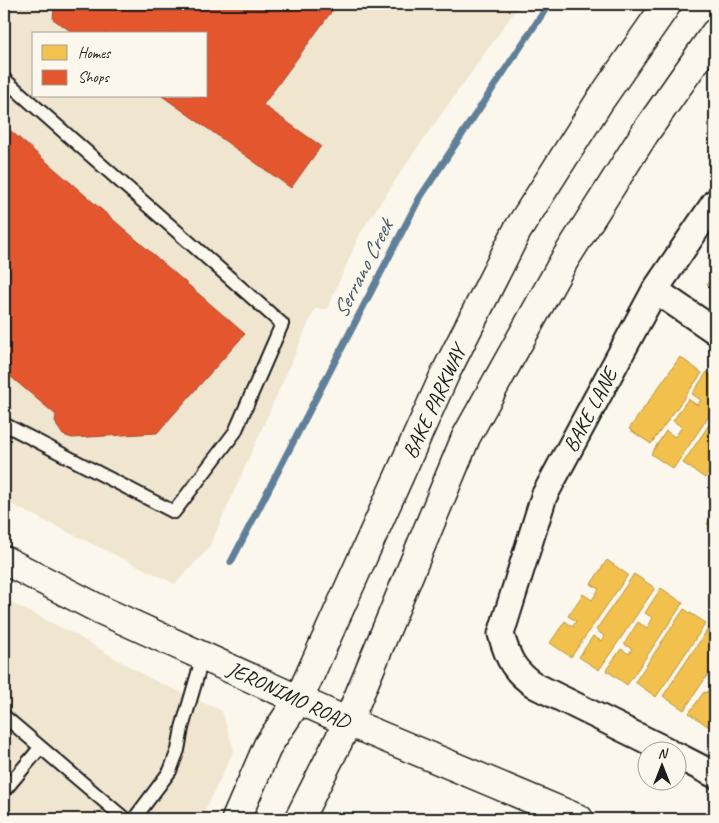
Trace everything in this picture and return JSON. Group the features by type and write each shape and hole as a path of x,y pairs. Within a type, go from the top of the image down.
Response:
{"main road":[{"name":"BAKE PARKWAY","path":"236,819 268,745 299,699 445,374 517,231 599,102 667,4"},
{"name":"BAKE PARKWAY","path":"300,819 348,722 466,437 564,259 645,132 715,34"},
{"name":"JERONIMO ROAD","path":"4,560 101,610 348,722 579,819"}],"street":[{"name":"BAKE LANE","path":"646,740 523,678 506,654 501,634 544,496 655,290 715,202"},
{"path":"655,290 715,331"},
{"path":"686,761 715,775"}],"lane":[{"path":"4,79 282,324 235,432 174,512 4,424"},
{"path":"134,819 170,771 178,750 182,728 202,656"},
{"path":"4,716 125,819"},
{"path":"4,791 40,748"}],"shaded area":[{"path":"4,4 520,4 411,157 361,232 327,309 315,309 209,548 175,584 4,501"},
{"path":"4,599 76,635 149,678 222,711 234,750 201,819 4,819"}],"building: Homes":[{"path":"715,271 715,289 707,284"},
{"path":"680,357 702,373 651,444 629,429"},
{"path":"707,372 715,378 715,407 673,469 651,454 666,431 675,437 682,427 673,421 688,399 697,405 701,400 692,394"},
{"path":"715,416 715,463 705,478 683,463"},
{"path":"715,512 715,530 707,524"},
{"path":"607,560 628,575 571,657 550,643 565,621 573,627 576,621 568,616 583,594 592,600 599,589 591,584"},
{"path":"634,574 655,588 599,670 579,657 593,636 601,641 604,636 596,630"},
{"path":"661,588 683,603 627,685 606,670 621,649 629,654 632,649 624,644 638,622 647,628 653,618 645,613"},
{"path":"684,609 706,623 656,697 635,682"},
{"path":"712,623 715,625 715,664 684,710 663,696"},
{"path":"715,672 715,681 711,678"},
{"path":"715,681 715,718 709,727 689,713 704,692 706,693"}],"building: Shops":[{"path":"48,4 337,4 263,105 321,146 291,188 165,98 208,98 208,32 72,32 53,19 54,9"},
{"path":"4,125 245,334 157,433 72,438 63,435 55,421 56,415 4,371"}],"waterway":[{"name":"Serrano Creek","path":"231,562 419,199 549,4"}]}
